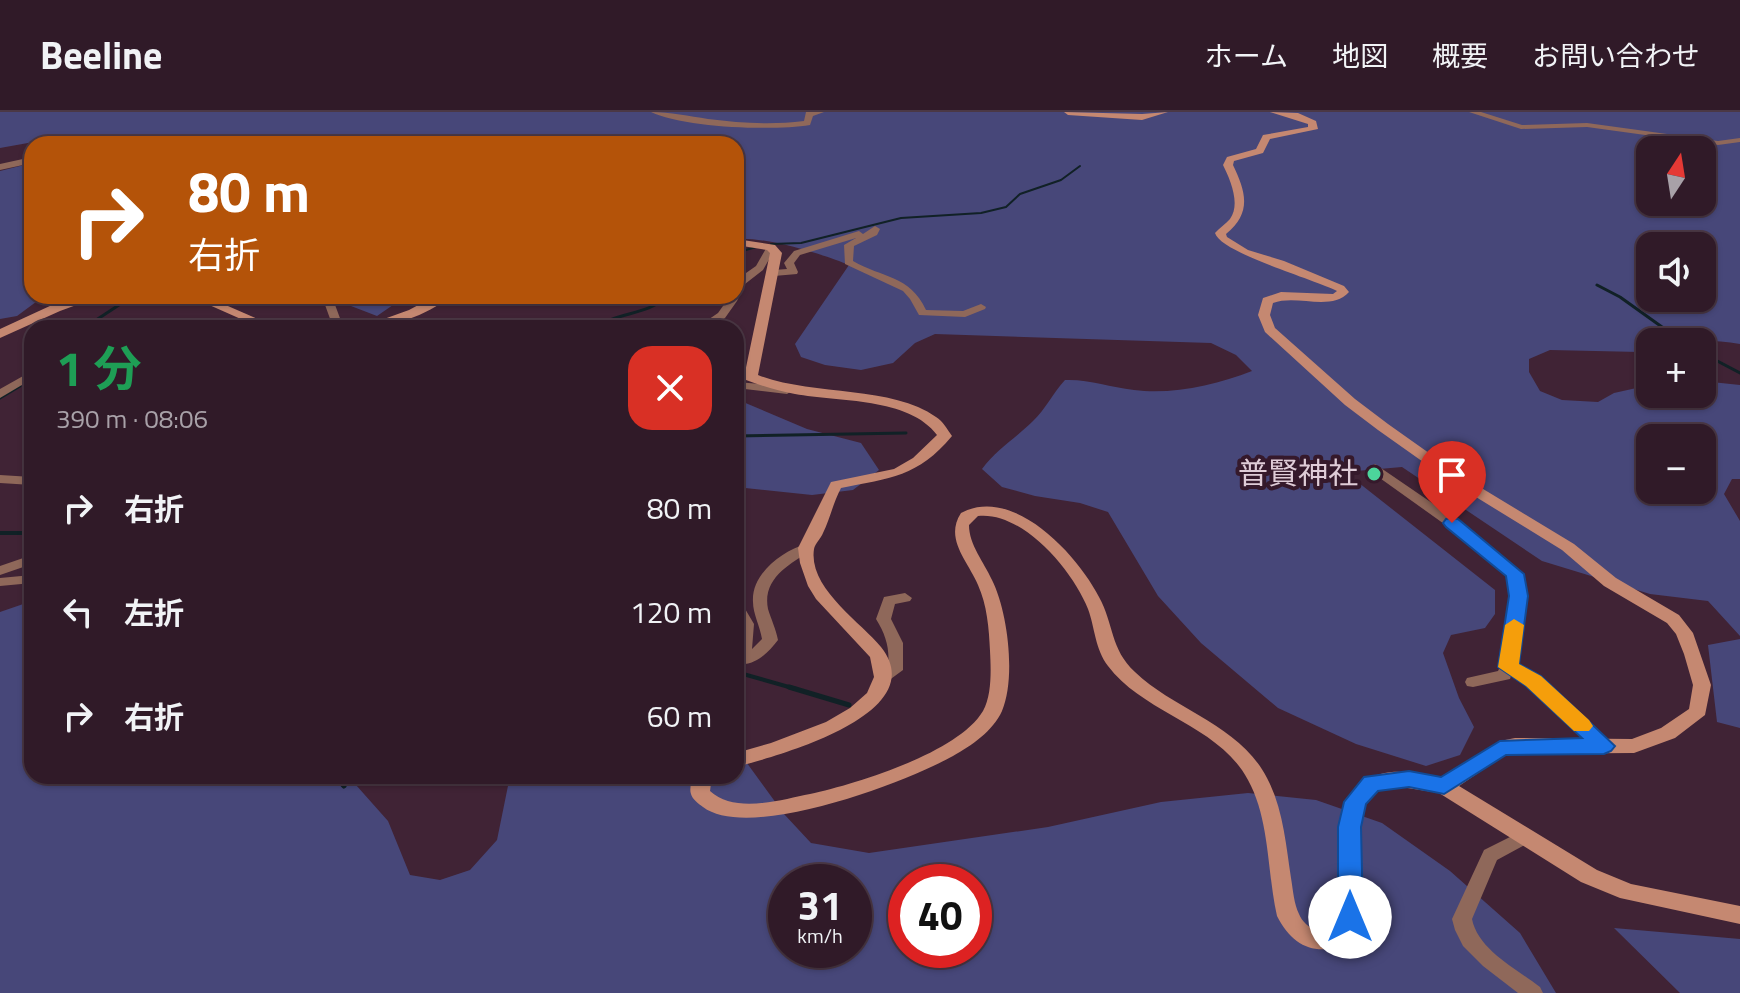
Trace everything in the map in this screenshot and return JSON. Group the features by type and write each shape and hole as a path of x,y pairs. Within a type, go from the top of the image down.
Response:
{"street":[{"path":"655,112 684,118 788,126 807,123 809,114 820,112"},
{"path":"1068,112 1142,117 1164,112"},
{"path":"1274,112 1298,116 1313,123 1313,129 1266,137 1260,151 1230,159 1228,165 1236,179 1238,211 1236,219 1220,233 1222,239 1234,248 1280,263 1343,292 1336,298 1281,296 1267,301 1264,315 1269,329 1350,402 1383,427 1455,478 1568,547 1610,582 1673,619 1684,633 1702,685 1698,711 1650,743 1634,746 1515,745 1500,748 1444,786"},
{"path":"1473,112 1521,127 1587,125 1709,142 1740,140"},
{"path":"0,167 24,162"},
{"path":"774,273 793,272 789,263 797,253 875,229 874,233 849,245 848,262 861,271 892,281 914,296 923,313 965,314 981,307"},
{"path":"744,243 771,247 776,253 751,377 787,390"},
{"path":"744,280 759,271 771,247"},
{"path":"28,320 70,304"},
{"path":"214,304 253,320"},
{"path":"389,320 426,304"},
{"path":"715,320 730,304"},
{"path":"0,334 24,322"},
{"path":"0,394 24,379"},
{"path":"744,386 917,411 936,423 945,436 899,472 836,485 827,496 812,541 776,568 762,586 759,601 770,640 755,655 744,660 744,620"},
{"path":"1375,468 1452,523 1515,574 1518,596 1508,667 1504,675 1473,682"},
{"path":"0,479 24,480"},
{"path":"701,784 700,793 711,804 737,811 768,808 845,792 911,770 973,738 993,711 997,634 990,594 961,537 960,527 967,516 989,510 1009,514 1026,524 1082,577 1098,614 1107,649 1114,662 1132,680 1219,738 1250,766 1266,801 1288,916 1292,926 1303,934 1326,942 1338,940 1347,934 1350,917 1350,827 1355,802 1372,783 1395,779 1444,786 1589,876 1628,892 1740,915"},
{"path":"744,758 801,741 862,710 882,677 883,667 878,655 812,583 806,548"},
{"path":"0,571 24,563"},
{"path":"0,582 24,580"},
{"path":"882,677 895,670 897,662 895,640 883,619 889,600 905,598"},
{"path":"1508,667 1533,681 1604,746"},
{"path":"1524,837 1490,855 1462,919 1462,926 1477,949 1533,993"}],"shaded area":[{"path":"0,112 1740,112 1740,344 1716,341 1716,328 1636,328 1636,352 1550,350 1529,359 1529,372 1540,391 1562,400 1598,402 1614,393 1636,388 1636,408 1716,408 1716,382 1740,385 1740,479 1732,479 1724,494 1740,521 1740,636 1708,601 1650,594 1542,561 1402,467 1345,472 1495,590 1495,614 1485,628 1451,635 1443,653 1459,698 1474,727 1460,755 1426,766 1356,744 1278,708 1201,643 1158,596 1108,512 1002,487 982,469 1037,417 1065,380 1163,391 1224,381 1252,371 1236,355 1211,343 935,334 915,343 893,363 861,370 825,365 801,357 795,344 849,265 777,243 744,239 744,136 24,136 24,144 0,148"},
{"path":"24,165 24,304 33,304 17,316 0,319 0,171"},
{"path":"346,304 394,304 377,316"},
{"path":"744,402 807,429 861,443 879,470 853,490 812,495 744,488"},
{"path":"24,604 24,784 355,784 388,821 410,875 440,880 470,870 497,840 508,784 744,784 744,759 784,814 811,843 869,853 1048,827 1161,802 1248,793 1316,800 1382,823 1450,871 1520,933 1556,993 0,993 0,612"},
{"path":"1740,639 1740,728 1717,722 1708,645"},
{"path":"1614,928 1740,939 1740,993 1680,993"}],"waterway":[{"path":"771,244 801,243 901,218 981,213 1006,207 1020,194 1061,180 1080,166"},
{"path":"744,251 756,247"},
{"path":"1597,285 1620,297 1663,328"},
{"path":"96,320 120,304"},
{"path":"611,320 656,304"},
{"path":"1716,360 1740,373"},
{"path":"0,398 20,386"},
{"path":"744,436 906,433"},
{"path":"0,533 24,533"},
{"path":"744,674 790,687"},
{"path":"790,687 796,689"},
{"path":"790,687 849,705"}],"slow traffic":[{"path":"1514,625 1508,667 1533,681 1582,726"}],"place":[{"name":"普賢神社","path":"1374,474"}],"route":[{"path":"1350,917 1350,827 1355,802 1372,783 1409,779 1444,786 1500,748 1515,745 1604,746 1533,681 1508,667 1518,596 1515,574 1452,523"}]}
